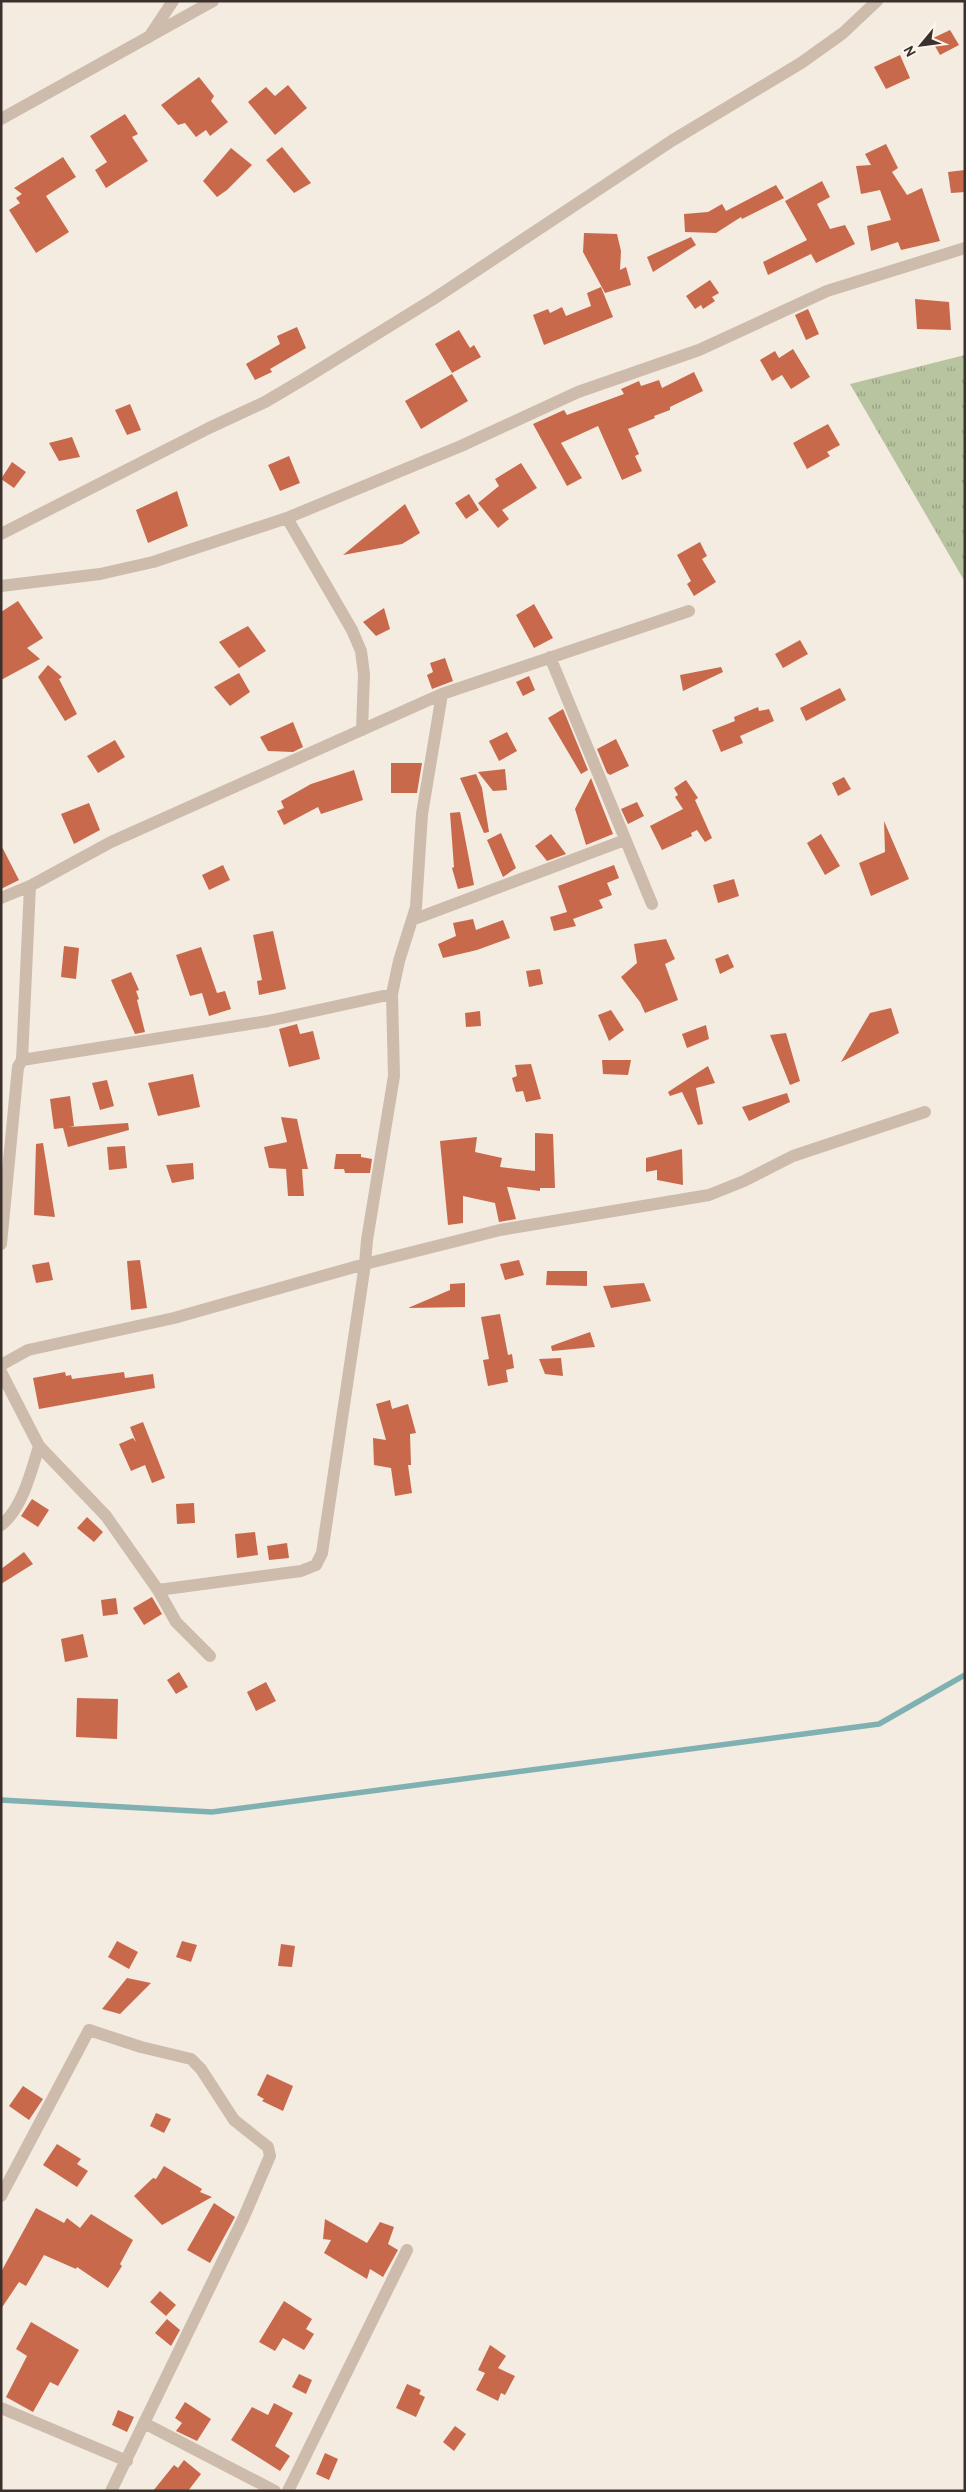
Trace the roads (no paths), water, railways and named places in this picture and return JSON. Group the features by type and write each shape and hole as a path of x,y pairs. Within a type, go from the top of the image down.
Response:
{"street":[{"path":"147,40 173,1"},
{"path":"1,119 147,40 213,1"},
{"path":"1,534 209,428 265,402 304,380 435,298 673,140 801,64 842,33 877,1"},
{"path":"1,586 100,574 153,562 287,518 461,446 578,392 699,350 827,291 965,248"},
{"path":"287,518 352,630 361,651 364,674 362,730"},
{"path":"1,898 30,886 120,838 442,694 689,611"},
{"path":"550,657 652,904"},
{"path":"158,1590 301,1572 316,1565 322,1553 367,1240 394,1076 392,994 418,892 422,814 442,694"},
{"path":"412,920 625,840"},
{"path":"1,1244 18,1067 22,1060 30,886"},
{"path":"22,1060 268,1021 392,994"},
{"path":"1,1365 28,1350 174,1318 365,1264 500,1230 709,1195 744,1181 793,1156 925,1112"},
{"path":"1,1372 39,1446 106,1516 158,1590 176,1622 210,1656"},
{"path":"1,1525 7,1520 26,1486 39,1446"},
{"path":"1,2196 89,2030 140,2048 191,2059 201,2069 234,2120 268,2147 270,2156 243,2218 111,2491"},
{"path":"288,2491 407,2250"},
{"path":"1,2408 126,2461"},
{"path":"144,2423 275,2491"}],"waterway":[{"path":"1,1800 212,1812 879,1724 965,1675"}]}
